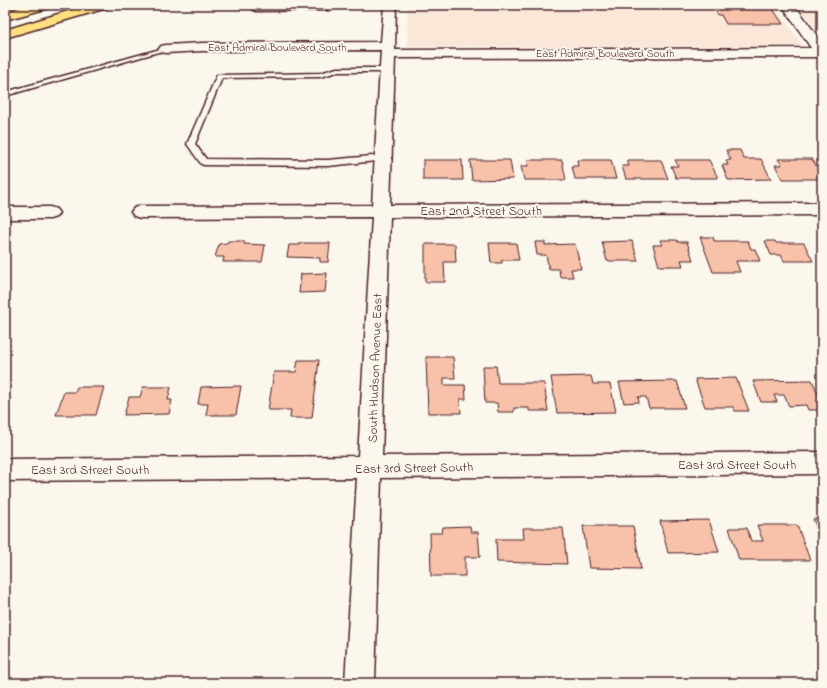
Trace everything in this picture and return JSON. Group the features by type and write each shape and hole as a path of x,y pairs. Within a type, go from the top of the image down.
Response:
{"highway":[{"path":"5,16 44,5"},
{"path":"5,34 102,5"}],"street":[{"name":"South Hudson Avenue East","path":"360,683 390,5"},
{"path":"788,5 822,52"},
{"name":"East Admiral Boulevard South","path":"166,49 202,47 387,57 822,52"},
{"name":"East 2nd Street South","path":"140,212 822,209"},
{"path":"5,214 50,213"},
{"name":"East 3rd Street South","path":"5,470 822,463"}],"lane":[{"path":"248,5 256,9 271,9 329,8 343,5"},
{"path":"5,94 166,49"},
{"path":"383,158 328,163 204,162 191,144 220,76 320,76 387,57"}],"shaded area":[{"path":"408,5 774,5 803,46 407,47"},
{"path":"798,5 822,5 822,39"}],"building":[{"path":"712,5 770,5 783,24 726,24 721,15 718,15"},
{"path":"726,150 740,150 744,159 761,159 771,179 728,180 722,165 728,165 726,160 731,160"},
{"path":"778,159 812,159 822,175 822,179 782,179 775,165 782,165"},
{"path":"423,160 462,160 463,180 423,180"},
{"path":"470,160 510,160 513,179 472,180"},
{"path":"527,160 562,160 566,180 524,180 521,166 528,166"},
{"path":"577,160 611,160 616,179 575,179 572,166 578,166"},
{"path":"627,160 661,160 668,179 626,179 622,166 629,166"},
{"path":"675,160 709,160 718,178 676,178 671,166 678,166"},
{"path":"700,237 713,237 714,241 748,241 751,249 755,249 760,261 736,261 740,272 713,272"},
{"path":"660,240 677,240 678,242 687,242 693,260 681,260 683,266 659,266 653,245 662,245"},
{"path":"228,241 244,241 244,244 265,245 262,262 223,262 224,257 215,257 219,244 227,243"},
{"path":"632,241 638,261 607,261 602,242"},
{"path":"765,241 775,241 776,243 804,243 813,261 784,261 781,255 771,255"},
{"path":"535,242 545,242 545,245 575,244 581,269 571,269 573,277 560,277 559,269 549,269 546,255 537,255"},
{"path":"300,243 330,243 328,262 320,262 320,258 287,257 289,245 300,245"},
{"path":"489,243 516,243 519,260 502,260 502,263 491,263"},
{"path":"425,244 455,244 456,262 444,262 445,282 425,282"},
{"path":"327,273 325,292 299,293 301,274"},
{"path":"426,357 453,357 455,378 444,378 444,385 465,385 466,399 460,399 461,413 428,413"},
{"path":"298,360 319,360 312,418 290,418 291,410 268,410 274,372 296,372"},
{"path":"483,366 496,366 498,383 544,383 548,411 529,411 529,408 514,408 514,412 498,412 497,403 485,403"},
{"path":"591,376 593,384 610,384 616,412 557,413 551,377"},
{"path":"736,378 749,411 735,411 733,407 705,407 695,379"},
{"path":"812,380 822,403 822,410 808,410 806,405 789,406 784,395 774,395 777,402 761,402 753,381"},
{"path":"677,381 685,408 649,408 646,397 638,397 639,402 624,403 619,382"},
{"path":"241,386 236,415 206,415 208,404 198,404 201,387"},
{"path":"77,387 104,387 96,415 56,415 64,392 75,392"},
{"path":"143,387 171,387 168,400 172,400 169,414 124,415 129,397 140,397"},
{"path":"813,519 822,519 822,540"},
{"path":"709,520 719,552 668,553 660,521"},
{"path":"757,525 797,525 810,560 739,560 729,528 747,528 751,541 763,541"},
{"path":"470,526 471,532 478,532 480,557 465,557 465,576 431,576 430,533 442,533 443,527"},
{"path":"583,526 633,526 641,569 589,568"},
{"path":"523,528 563,528 567,564 497,562 496,539 524,539"}]}
